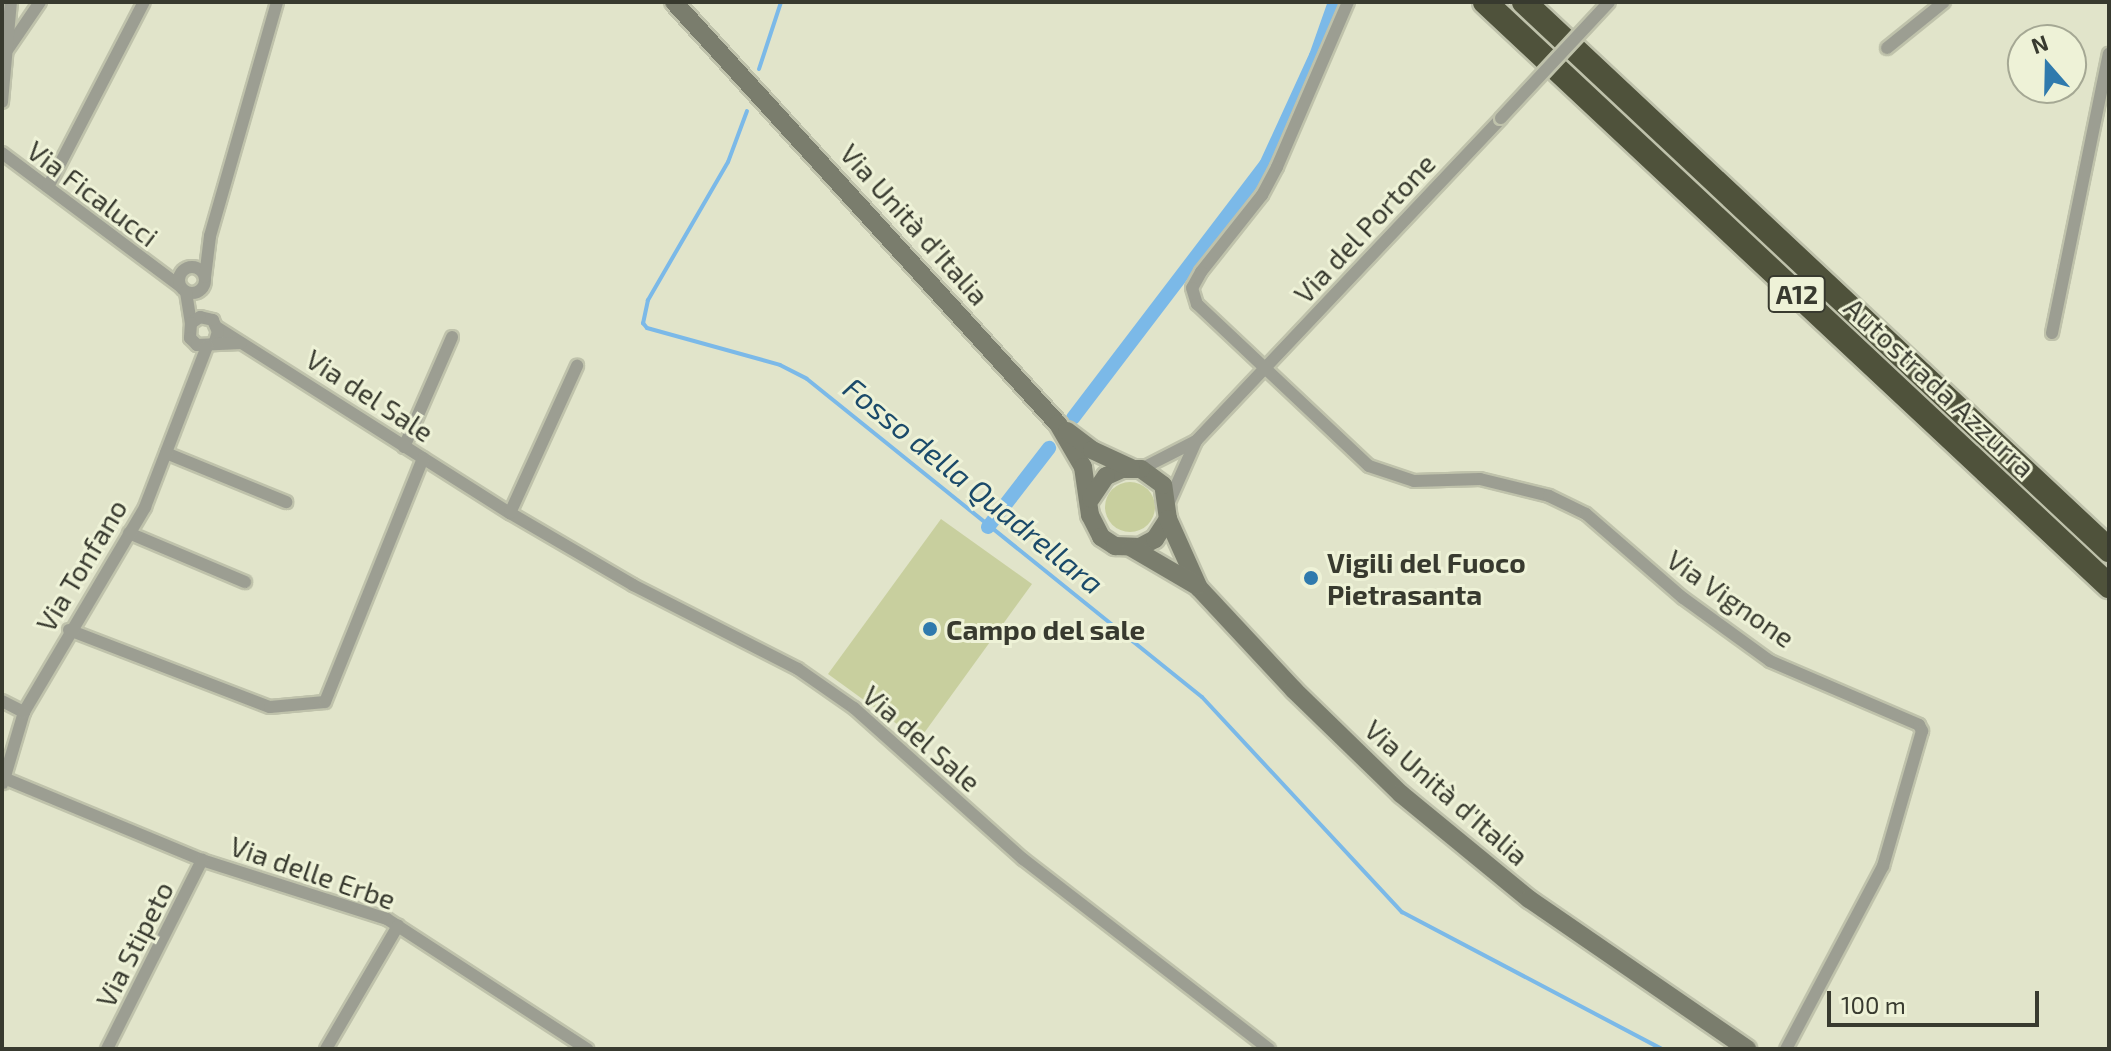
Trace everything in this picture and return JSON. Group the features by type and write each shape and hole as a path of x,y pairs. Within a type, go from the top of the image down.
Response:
{"highway":[{"name":"Autostrada Azzurra","path":"1485,2 2109,586"},
{"name":"Autostrada Azzurra","path":"1524,2 2109,550"}],"main road":[{"name":"Via Unità d'Italia","path":"674,2 1058,424 1083,467 1091,498"},
{"path":"1058,424 1092,450 1136,469 1163,485 1169,511 1155,539 1132,548"},
{"path":"1136,469 1106,476 1091,498 1092,523 1101,537 1132,548 1199,588"},
{"name":"Via Unità d'Italia","path":"1169,511 1199,588 1349,746 1457,841 1529,899 1747,1049"}],"street":[{"path":"2,102 11,2"},
{"path":"7,50 40,2"},
{"path":"48,187 144,2"},
{"path":"195,366 212,333 204,283 210,236 277,2"},
{"path":"1264,368 1197,304 1192,288 1262,195 1348,2"},
{"name":"Via del Portone","path":"1136,469 1196,441 1609,2"},
{"path":"1887,48 1944,2"},
{"path":"2052,333 2109,54"},
{"name":"Via Ficalucci","path":"2,153 183,289"},
{"path":"195,366 191,323 183,289 188,268 210,236"},
{"path":"156,271 188,268 204,283"},
{"path":"183,289 204,283"},
{"path":"191,323 212,333"},
{"path":"193,342 212,333"},
{"name":"Via del Sale","path":"212,333 244,343 510,513 633,585 798,669 854,708 1023,859 1269,1049"},
{"path":"404,447 452,337"},
{"name":"Via Tonfano","path":"3,782 24,712 69,630 129,533 166,453 195,366"},
{"path":"510,513 577,366"},
{"name":"Via Vignone","path":"1264,368 1369,466 1414,481 1480,479 1549,496 1586,514 1683,598 1770,661 1919,725 1922,731 1883,866 1786,1049"},
{"path":"1169,511 1196,441"},
{"path":"166,453 286,502"},
{"path":"69,630 270,707 325,702 423,458"},
{"path":"129,533 245,582"},
{"path":"2,701 24,712"},
{"name":"Via delle Erbe","path":"3,782 202,860 398,926 587,1049"},
{"name":"Via Stipeto","path":"107,1049 202,860"},
{"path":"326,1049 398,926"}],"green space":[{"path":"1130,482 1148,489 1155,507 1148,525 1130,532 1112,525 1105,507 1112,489"},
{"name":"Campo del sale","path":"941,519 1032,584 919,740 828,674"}],"waterway":[{"name":"Fosso della Quadrellara","path":"759,69 781,2"},
{"path":"1073,418 1266,165 1316,56 1335,2"},
{"name":"Fosso della Quadrellara","path":"747,111 728,162 648,300 643,323 647,328 780,365 807,379 1202,697 1402,912 1662,1049"},
{"path":"988,527 1049,448"}],"place":[{"name":"Vigili del Fuoco Pietrasanta","path":"1311,578"},
{"name":"Campo del sale","path":"930,629"}]}
